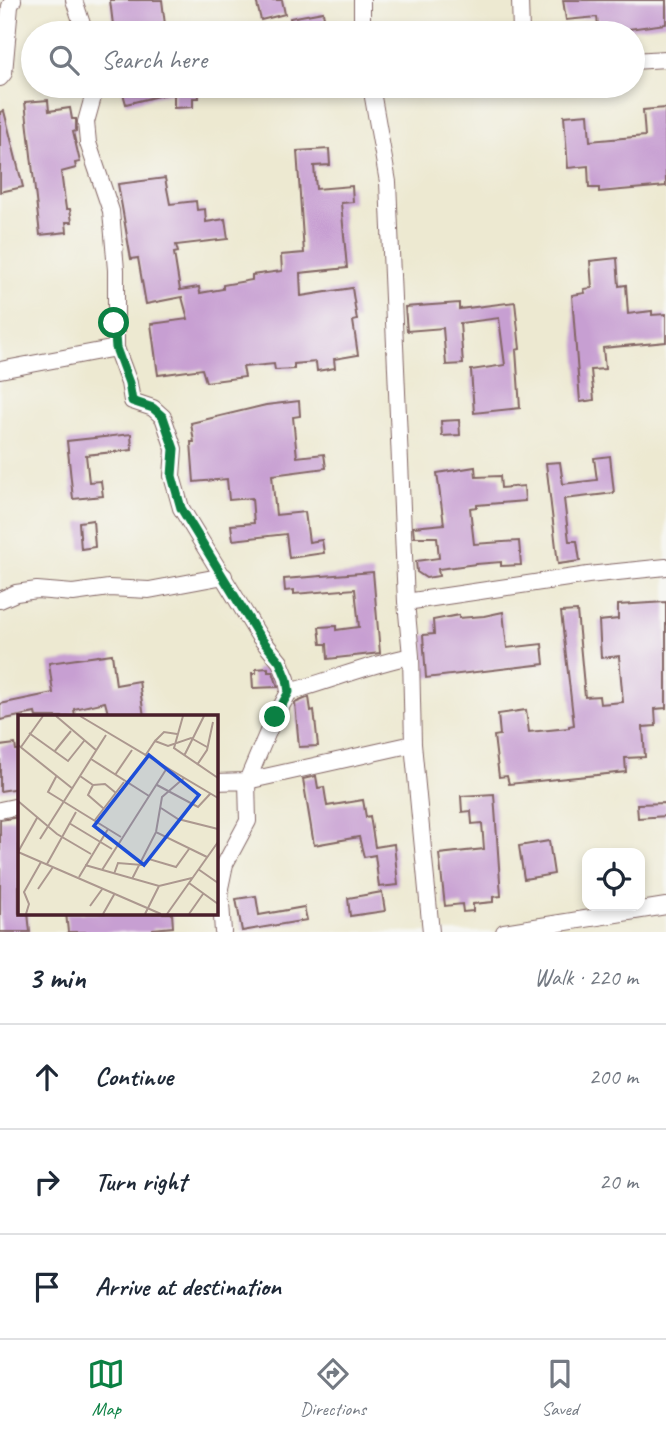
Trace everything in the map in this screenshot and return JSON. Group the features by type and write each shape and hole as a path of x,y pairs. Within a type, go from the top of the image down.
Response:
{"street":[{"path":"0,78 4,73 10,6 13,0"},
{"path":"74,0 81,21"},
{"path":"362,0 362,21"},
{"path":"520,0 521,21"},
{"path":"645,61 666,60"},
{"path":"93,98 86,122 88,143 111,211 116,270 116,348 129,383 132,401 153,408 163,417 174,449 172,476 181,508 259,636 280,662 287,679 289,692 270,727 247,781 248,821 225,864 220,888 223,932"},
{"path":"377,98 388,182 406,602 411,656 412,744 430,932"},
{"path":"0,370 116,348"},
{"path":"406,602 588,575 666,567"},
{"path":"0,600 16,593 37,590 73,593 109,588 149,590 224,576"},
{"path":"289,692 354,673 383,661 411,656"},
{"path":"217,782 247,781 412,744"},
{"path":"0,810 18,806"},
{"path":"504,932 666,906"}],"building":[{"path":"110,0 162,0 165,21 113,21"},
{"path":"256,0 282,0 285,14 261,20"},
{"path":"563,0 666,0 666,24 645,27 645,21 598,21 597,17 566,20"},
{"path":"323,12 325,21 291,21 290,18"},
{"path":"124,98 150,98 126,104"},
{"path":"174,98 193,98 193,107 174,108"},
{"path":"48,100 49,111 70,108 72,119 76,119 76,131 73,132 80,162 75,163 76,168 61,172 66,209 70,209 72,222 66,222 67,232 40,235 25,102"},
{"path":"665,108 666,186 599,192 599,188 589,188 588,166 568,168 564,116 588,114 590,141 645,136 643,110"},
{"path":"4,111 23,187 0,192 0,112"},
{"path":"329,149 330,165 314,166 316,189 352,186 353,202 341,203 347,268 300,273 301,296 352,288 357,320 353,321 358,355 334,359 335,368 317,371 316,362 294,364 294,369 275,370 274,364 243,367 245,377 206,382 202,369 158,375 151,324 188,319 182,297 146,304 138,258 131,259 118,184 165,178 170,204 196,201 197,210 205,209 206,222 225,219 228,239 176,245 178,252 174,253 180,290 199,287 200,293 223,289 223,285 252,280 252,275 282,271 281,255 304,253 297,151"},
{"path":"617,258 619,286 626,285 628,314 652,311 652,315 666,314 666,342 603,348 605,369 591,370 594,400 580,402 572,295 585,293 584,289 592,288 590,261"},
{"path":"515,302 520,349 516,350 520,408 474,413 471,370 505,365 499,318 460,323 463,364 446,365 443,328 407,331 405,307 459,303 459,309"},
{"path":"299,401 300,416 293,417 297,457 324,454 326,468 272,475 276,515 305,512 309,542 322,540 324,553 289,558 286,534 233,540 231,525 254,523 252,498 229,500 227,479 194,482 191,423 266,405"},
{"path":"459,420 460,435 442,436 441,421"},
{"path":"131,434 132,450 86,455 89,482 101,481 103,496 73,499 67,441"},
{"path":"610,456 614,493 564,499 569,541 577,541 580,561 558,564 546,463 560,462 563,484 597,480 594,458"},
{"path":"475,467 476,477 500,476 501,488 524,486 525,501 470,508 474,544 519,541 521,565 501,566 501,562 438,569 439,576 426,578 417,572 416,561 439,558 437,537 414,537 413,527 444,524 437,473"},
{"path":"93,520 95,547 81,549 79,522"},
{"path":"373,572 380,653 328,659 327,644 321,644 319,627 336,626 336,630 359,627 355,589 294,594 294,590 285,591 284,579"},
{"path":"666,602 666,708 655,709 656,726 643,727 645,757 625,758 626,772 509,784 507,776 499,777 494,736 500,735 498,714 526,710 529,732 569,728 574,725 561,612 577,611 585,697 599,696 600,704 623,702 619,656 601,658 599,621 618,619 618,605"},
{"path":"503,612 507,648 542,644 544,664 426,678 423,635 434,634 433,620"},
{"path":"112,654 116,685 139,681 144,715 108,715 105,702 74,709 75,715 35,713 0,720 0,704 53,693 49,663"},
{"path":"268,668 268,672 273,672 278,687 253,688 252,673 256,673 256,669"},
{"path":"309,697 311,711 314,710 318,746 299,747 295,703"},
{"path":"15,744 18,750 18,788 0,791 0,746"},
{"path":"316,776 318,788 324,787 327,806 363,800 366,817 370,816 375,847 394,844 398,885 379,887 375,855 364,857 359,837 314,845 303,779"},
{"path":"494,794 501,896 493,897 493,902 473,904 473,911 463,912 462,904 445,906 439,854 484,849 482,823 472,824 471,811 462,812 461,796"},
{"path":"666,803 666,816 638,818 637,804"},
{"path":"18,817 18,914 28,914 30,932 0,932 0,820"},
{"path":"549,841 554,874 524,879 519,846"},
{"path":"382,892 385,911 350,916 348,898"},
{"path":"256,896 259,915 304,907 307,920 242,931 236,899"},
{"path":"66,914 172,914 173,927 153,929 153,932 68,932"}],"route":[{"path":"114,323 116,348 129,383 132,401 153,408 163,417 170,433 174,449 172,476 181,508 259,636 280,662 287,679 289,692 275,717"}]}
